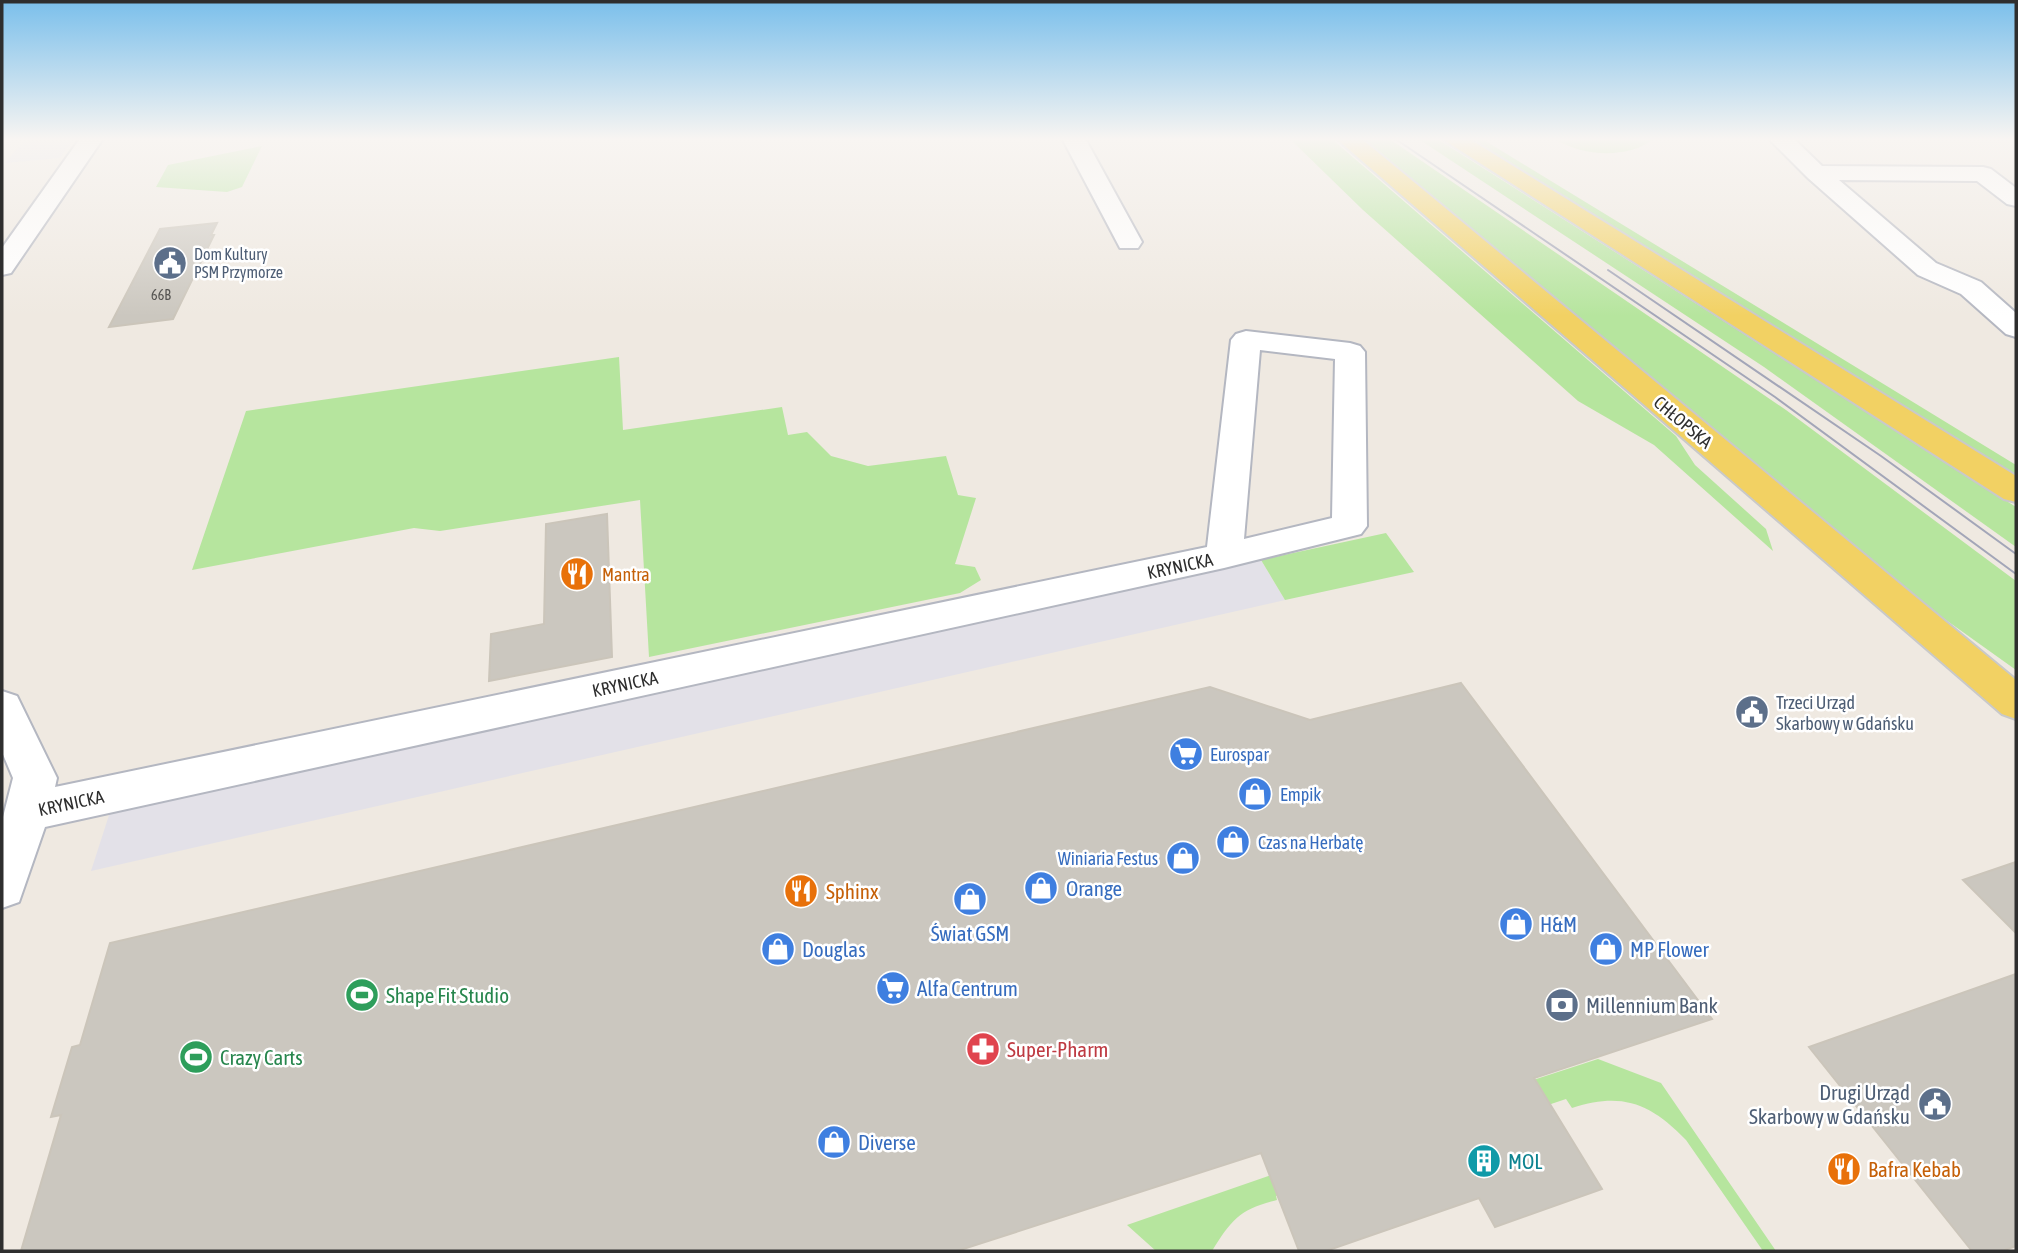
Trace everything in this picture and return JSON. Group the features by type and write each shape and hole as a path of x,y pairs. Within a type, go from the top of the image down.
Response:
{"main road":[{"name":"CHŁOPSKA","path":"1418,198 2016,703"},
{"path":"1548,198 2016,491"}],"street":[{"path":"2,267 50,198"},
{"path":"1105,198 1129,243"},
{"path":"1845,198 1927,269 1972,288 2016,328"},
{"name":"KRYNICKA","path":"27,812 1224,556 1349,526 1350,352 1246,340 1224,556"},
{"name":"KRYNICKA","path":"2,706 35,778 27,812 2,887"}],"shaded area":[{"path":"1259,557 1285,600 91,871 110,812 1200,574"}],"green space":[{"path":"1351,198 1401,198 1676,436 1695,465 1766,529 1773,551 1654,445 1578,401"},
{"path":"1434,198 1477,198 1786,410 2016,581 2016,670 1918,600"},
{"path":"1509,198 1531,198 2016,507 2016,547 1764,367"},
{"path":"1564,198 1580,198 2016,465 2016,478"},
{"path":"619,357 623,430 782,407 788,435 807,432 831,456 868,466 946,456 958,495 976,498 955,564 975,567 981,580 960,593 649,657 640,500 440,531 414,528 192,570 246,411"},
{"path":"1386,533 1414,572 1285,600 1261,560"},
{"path":"1598,1059 1661,1083 1776,1251 1763,1251 1686,1140 1673,1127 1647,1109 1621,1101 1590,1103 1572,1108 1566,1099 1276,1196 1277,1200 1254,1207 1238,1217 1212,1251 1156,1251 1127,1225 1294,1167 1290,1159"}],"building":[{"name":"Dom Kultury PSM Przymorze","path":"217,223 211,235 214,235 173,319 109,327 160,229"},
{"name":"Mantra","path":"607,514 612,657 489,681 491,634 544,624 546,524"},
{"name":"Alfa Centrum","path":"1461,683 1712,1019 1534,1078 1602,1189 1495,1227 1479,1198 1326,1251 1299,1251 1261,1153 957,1251 21,1251 61,1115 51,1117 72,1047 80,1045 110,943 1210,687 1310,720"},
{"path":"2016,862 2016,933 1963,880"},
{"name":"Drugi Urząd Skarbowy w Gdańsku","path":"2016,974 2016,1246 2002,1251 1972,1251 1809,1047"}],"tram line":[{"path":"1483,198 1775,397 2016,574"},
{"path":"1608,270 1881,456 2016,554"}],"place":[{"name":"Dom Kultury PSM Przymorze","path":"170,263"},
{"name":"Mantra","path":"577,574"},
{"name":"Trzeci Urząd Skarbowy w Gdańsku","path":"1752,712"},
{"name":"Eurospar","path":"1186,754"},
{"name":"Empik","path":"1255,794"},
{"name":"Czas na Herbatę","path":"1233,842"},
{"name":"Winiaria Festus","path":"1183,858"},
{"name":"Orange","path":"1041,888"},
{"name":"Sphinx","path":"801,891"},
{"name":"Świat GSM","path":"970,899"},
{"name":"H&M","path":"1516,924"},
{"name":"Douglas","path":"778,949"},
{"name":"MP Flower","path":"1606,949"},
{"name":"Alfa Centrum","path":"893,988"},
{"name":"Shape Fit Studio","path":"362,995"},
{"name":"Millennium Bank","path":"1562,1005"},
{"name":"Super-Pharm","path":"983,1049"},
{"name":"Crazy Carts","path":"196,1057"},
{"name":"Drugi Urząd Skarbowy w Gdańsku","path":"1935,1104"},
{"name":"Diverse","path":"834,1142"},
{"name":"MOL","path":"1484,1161"},
{"name":"Bafra Kebab","path":"1844,1169"}]}
